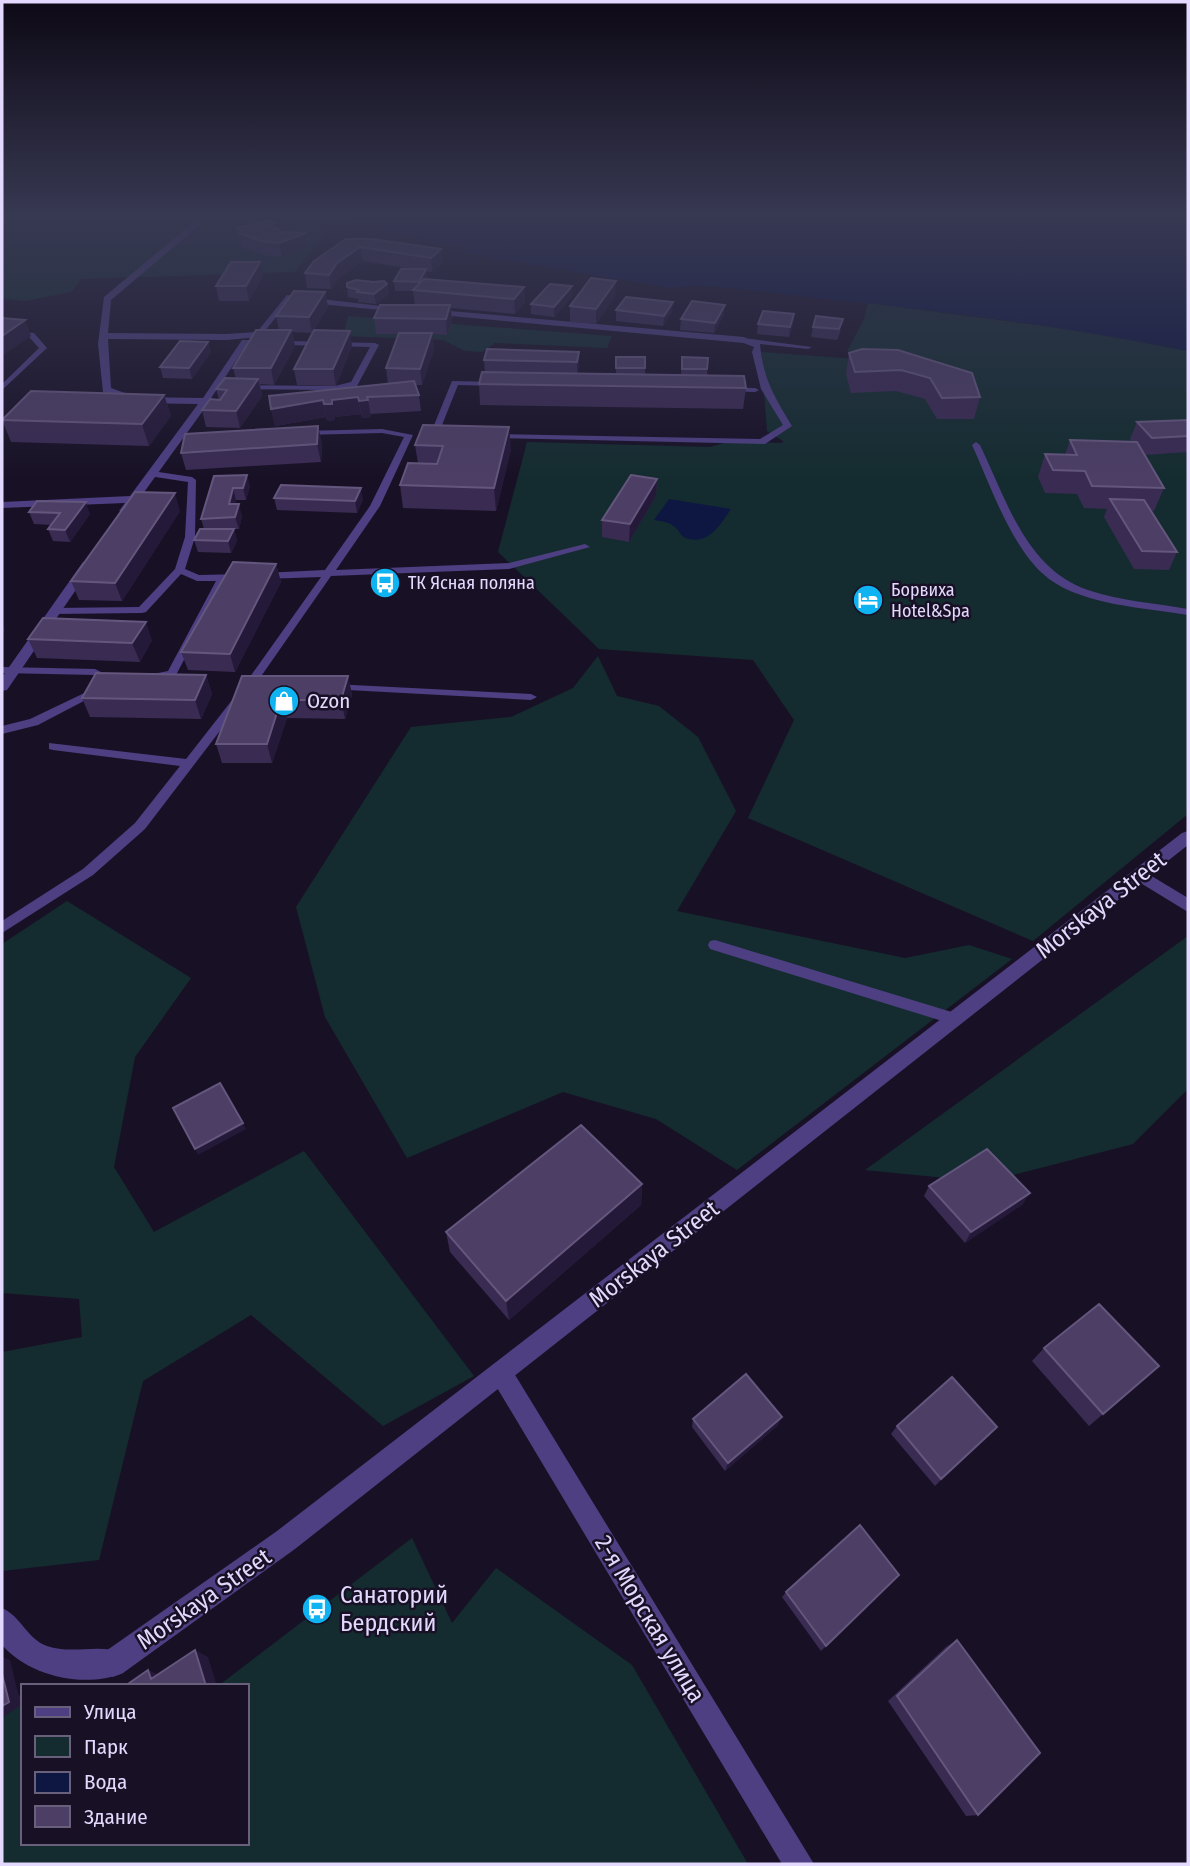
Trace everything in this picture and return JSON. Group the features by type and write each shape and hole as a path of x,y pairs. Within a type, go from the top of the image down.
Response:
{"street":[{"path":"107,303 104,336 106,390 135,400 205,401"},
{"path":"104,336 227,337 260,334 283,303"},
{"path":"345,303 412,309"},
{"path":"425,311 744,340"},
{"path":"119,520 205,401"},
{"path":"2,505 134,499"},
{"path":"2,688 8,670 96,552"},
{"name":"Morskaya Street","path":"2,1622 14,1643 39,1658 73,1664 113,1663 263,1557 1188,837"},
{"path":"1140,874 1188,906"},
{"name":"2-я Морская улица","path":"501,1373 799,1864"}],"lane":[{"path":"2,332 31,335 43,348 2,388"},
{"path":"744,340 808,347"},
{"path":"486,436 762,442 788,426 765,389 756,352 758,346 744,340"},
{"path":"205,401 245,342 375,345 355,384 335,388 215,387"},
{"path":"288,433 382,431 438,435 455,383 507,385"},
{"path":"716,389 755,390"},
{"path":"180,435 194,435"},
{"path":"2,928 88,872 140,825 187,763 257,684 375,506 409,435"},
{"path":"976,444 1029,551 1052,577 1075,589 1106,597 1188,612"},
{"path":"54,611 142,610 180,570 190,537 192,480 152,474"},
{"path":"180,570 197,579 509,566 585,547"},
{"path":"135,681 172,673 222,578"},
{"path":"8,670 95,672"},
{"path":"2,730 34,722 99,690 111,687"},
{"path":"317,687 531,697"},
{"path":"53,746 187,763"},
{"path":"715,945 956,1019"}],"green space":[{"name":"Борвиха Hotel&Spa","path":"869,303 1084,331 1188,351 1188,814 1033,941 748,818 794,720 753,660 599,649 498,552 527,442 710,447 731,441 782,443 783,441 767,431 761,352 856,359 857,354 847,351 864,319"},
{"path":"348,316 612,336 607,348 495,343 482,352 465,351 443,340 343,336"},
{"path":"598,656 617,696 659,706 698,737 736,811 677,911 905,958 969,945 1012,959 737,1170 656,1119 563,1092 407,1158 325,1017 296,907 411,727 511,717 573,688"},
{"path":"67,901 191,978 135,1057 114,1167 154,1232 304,1151 474,1376 383,1426 251,1315 143,1381 99,1560 2,1571 2,1352 82,1337 79,1299 2,1293 2,944"},
{"path":"1188,936 1188,1089 1133,1144 986,1182 865,1170"},
{"path":"412,1538 452,1623 496,1568 632,1665 748,1864 2,1864 2,1693 21,1696 21,1845 248,1845 248,1684 221,1684"}],"water":[{"path":"868,303 1188,303 1188,351 1047,326"},
{"path":"669,499 731,509 712,534 691,539 683,537 672,525 654,520"}],"building":[{"path":"285,303 318,303 309,317 276,316"},
{"path":"532,303 557,303 554,307"},
{"path":"572,303 600,303 596,309 570,306"},
{"path":"621,303 672,303 664,316 616,310"},
{"path":"691,303 725,305 715,323 681,319"},
{"path":"380,305 450,305 446,319 374,318"},
{"path":"763,311 794,314 790,327 758,324"},
{"path":"816,316 843,319 839,329 813,327"},
{"path":"2,318 25,320 2,336"},
{"path":"256,330 291,330 271,368 233,368"},
{"path":"314,330 350,331 333,369 294,369"},
{"path":"399,333 432,333 420,369 386,368"},
{"path":"180,341 208,342 189,368 160,367"},
{"path":"487,349 579,352 577,362 484,360"},
{"path":"862,349 898,350 972,373 980,397 942,398 930,378 901,370 855,372 849,353"},
{"path":"616,357 645,357 645,368 616,368"},
{"path":"682,357 708,358 707,369 682,369"},
{"path":"482,372 744,376 746,388 479,384"},
{"path":"225,378 258,379 236,411 202,410 210,399 220,400 227,390 216,389"},
{"path":"414,381 419,395 367,397 368,400 359,401 358,397 332,400 332,404 324,404 323,400 271,409 269,396"},
{"path":"31,391 164,395 142,424 2,420"},
{"path":"1188,420 1188,436 1152,438 1137,422"},
{"path":"423,425 509,427 494,488 400,485 408,463 437,464 443,446 415,445"},
{"path":"318,426 317,444 181,453 185,434"},
{"path":"1070,440 1137,442 1164,488 1092,486 1085,471 1053,470 1045,454 1077,455"},
{"path":"247,475 243,488 233,488 229,504 239,504 235,517 201,519 214,476"},
{"path":"631,475 657,479 630,524 602,520"},
{"path":"281,485 361,488 355,501 274,498"},
{"path":"135,492 175,493 115,583 71,581"},
{"path":"1110,499 1144,500 1177,552 1142,551"},
{"path":"37,501 86,502 65,530 48,529 60,513 29,512"},
{"path":"200,529 234,529 228,541 194,540"},
{"path":"233,562 276,564 230,654 181,652"},
{"path":"43,618 146,622 132,643 28,639"},
{"path":"96,673 206,675 195,700 82,698"},
{"path":"242,676 348,676 341,700 281,700 267,744 216,744"},
{"path":"220,1083 243,1123 195,1149 173,1108"},
{"path":"581,1125 642,1184 506,1301 446,1232"},
{"path":"987,1149 1030,1193 971,1232 929,1186"},
{"path":"1099,1304 1159,1366 1103,1414 1044,1348"},
{"path":"746,1374 782,1417 728,1463 693,1419"},
{"path":"952,1377 997,1427 941,1479 897,1426"},
{"path":"860,1525 899,1575 826,1646 786,1592"},
{"path":"957,1640 1040,1753 978,1815 897,1696"},
{"path":"195,1650 205,1684 128,1684 148,1670 151,1679"},
{"path":"2,1674 9,1702 2,1706"}],"place":[{"name":"ТК Ясная поляна","path":"385,583"},
{"name":"Борвиха Hotel&Spa","path":"868,600"},
{"name":"Ozon","path":"284,701"},
{"name":"Санаторий Бердский","path":"317,1609"}]}
